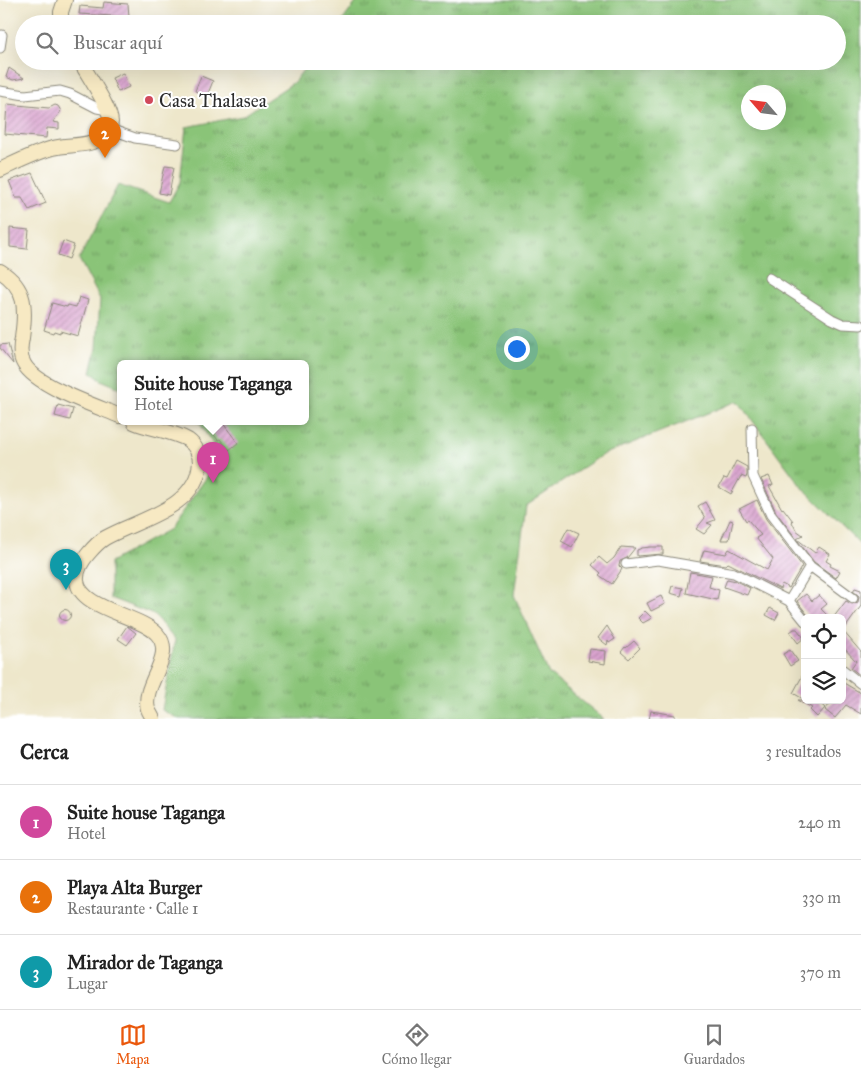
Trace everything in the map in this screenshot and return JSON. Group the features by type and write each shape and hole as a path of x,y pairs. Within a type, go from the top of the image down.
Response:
{"street":[{"path":"61,15 66,0"},
{"path":"0,48 2,35"},
{"path":"0,170 53,148 91,142 101,138 110,129 111,122 108,110 85,70"},
{"path":"0,91 25,95 60,91 97,108 108,110"},
{"path":"110,129 135,138 177,144"},
{"path":"0,271 17,284 25,304 20,350 24,364 36,377 52,386 117,415"},
{"path":"769,278 832,319 843,324 861,325"},
{"path":"143,425 189,441 196,448 200,460 199,473 192,487 183,498 168,508 103,539 81,562 77,580 81,591 92,601 141,624 156,633 163,643 162,656 148,696 148,708 153,719"},
{"path":"752,428 753,476 770,515 810,566 853,598"},
{"path":"626,564 658,560 734,573 789,601 801,616"},
{"path":"789,601 810,566"},
{"path":"846,671 861,684"}],"green space":[{"path":"358,0 861,0 861,546 801,486 738,401 602,455 526,506 514,595 549,674 604,719 179,719 162,710 175,640 154,615 110,598 110,562 170,529 221,457 201,425 309,425 309,360 117,360 117,387 101,380 91,372 97,348 100,299 79,259 118,185 169,202 180,182 186,127 243,116 294,82 303,70 846,70 846,15 347,15"}],"building":[{"path":"104,2 128,4 129,15 79,14 80,6 103,8"},
{"path":"9,68 24,78 13,80 6,77"},
{"path":"123,73 129,87 118,92 112,78"},
{"path":"201,76 213,81 207,96 195,91"},
{"path":"7,104 49,108 55,105 58,106 61,111 53,122 59,123 59,129 47,128 46,138 5,134"},
{"path":"165,166 174,167 169,195 159,193"},
{"path":"32,173 46,203 29,210 22,198 16,198 9,181"},
{"path":"10,228 29,230 27,249 10,247"},
{"path":"63,241 74,245 69,259 58,255"},
{"path":"79,297 88,300 78,336 60,331 60,333 54,331 53,333 44,330 52,303 76,307"},
{"path":"8,344 13,364 0,348 0,345"},
{"path":"58,405 73,409 70,420 55,416"},
{"path":"209,425 224,425 238,443 229,450 220,439 218,440 210,430 212,429"},
{"path":"736,461 747,467 747,475 746,478 741,476 731,494 719,487 724,478 727,479"},
{"path":"769,476 773,485 769,486 782,509 793,521 796,530 803,535 797,539 815,553 819,547 830,554 826,561 831,564 830,566 840,571 836,578 814,562 776,512 761,479"},
{"path":"757,500 766,519 802,566 789,588 782,584 780,589 728,563 726,565 700,561 704,550 726,554 729,549 767,570 773,559 756,538 761,535 748,520 746,521 739,509"},
{"path":"705,502 715,520 707,523 712,525 704,534 696,529 705,518 698,506"},
{"path":"730,520 733,521 729,540 721,540"},
{"path":"568,528 579,533 572,547 561,541"},
{"path":"621,547 635,548 627,558 620,561 619,566 622,569 612,584 599,575 601,573 592,565 599,557 607,564 614,558"},
{"path":"663,547 663,554 637,556 637,550"},
{"path":"690,572 712,576 709,587 719,590 717,600 686,593"},
{"path":"727,579 750,588 747,595 724,587"},
{"path":"672,586 683,588 681,596 670,593"},
{"path":"855,588 861,590 861,606 846,627 846,614 836,614 846,601 852,604 858,602 859,596 853,591"},
{"path":"806,594 812,601 819,595 827,604 821,609 826,614 807,614 797,601"},
{"path":"661,596 665,604 651,611 647,603"},
{"path":"770,608 779,613 775,620 766,615"},
{"path":"63,610 67,610 70,615 69,619 63,620 60,617 60,613"},
{"path":"645,611 652,618 643,623 638,618"},
{"path":"127,626 136,633 127,645 118,639"},
{"path":"607,626 615,639 609,643 608,641 607,645 598,638"},
{"path":"797,629 801,634 801,640 798,643 790,632"},
{"path":"846,634 861,652 861,676 851,668 856,661 846,650"},
{"path":"634,641 640,648 629,659 621,652"},
{"path":"590,649 606,651 605,664 588,661"},
{"path":"790,650 798,661 790,666 783,654"},
{"path":"801,678 801,698 793,693"},
{"path":"846,684 861,693 861,714 846,705 835,718 825,710 830,704 846,704"},
{"path":"805,704 820,704 825,708 817,717 810,710 812,708"},
{"path":"651,711 675,715 675,719 649,719"}],"place":[{"name":"Casa Thalasea","path":"149,100"},
{"name":"Playa Alta Burger","path":"105,158"},
{"name":"Suite house Taganga","path":"213,483"},
{"name":"Mirador de Taganga","path":"66,590"}]}
